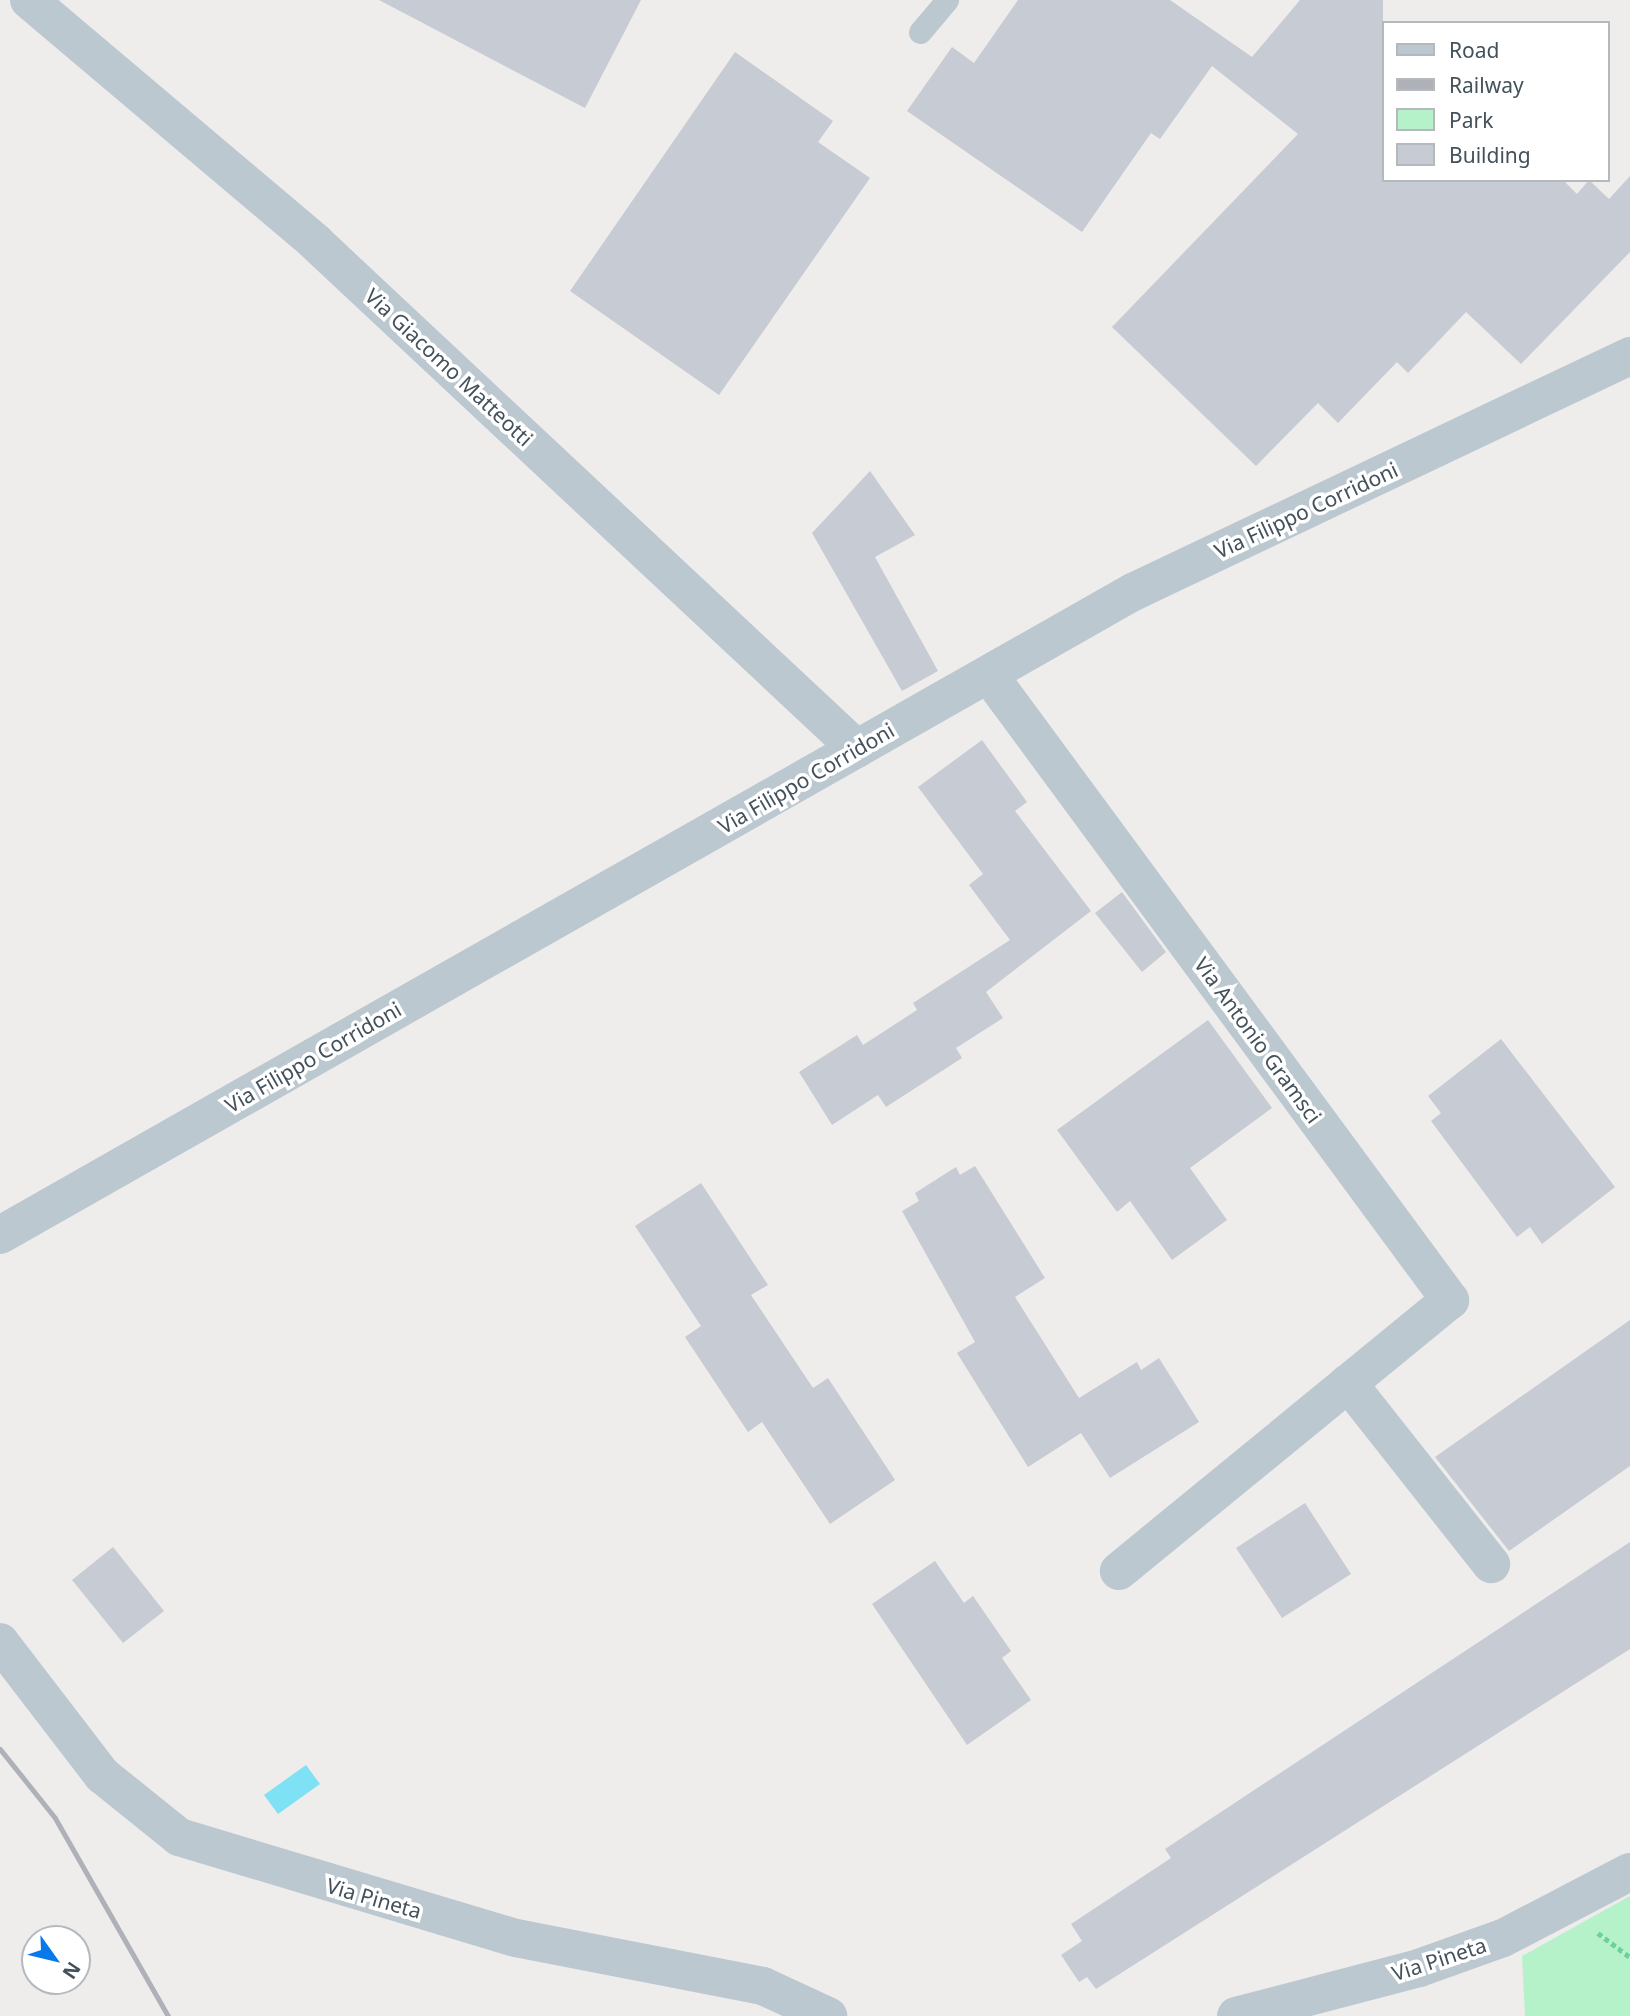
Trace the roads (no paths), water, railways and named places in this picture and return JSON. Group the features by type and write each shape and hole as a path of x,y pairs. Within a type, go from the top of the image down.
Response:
{"street":[{"name":"Via Giacomo Matteotti","path":"29,0 315,242 857,749"},
{"name":"Via Filippo Corridoni","path":"0,1235 1133,592 1630,356"},
{"name":"Via Antonio Gramsci","path":"989,675 1450,1300 1119,1571"},
{"path":"1348,1383 1491,1563"},
{"name":"Via Pineta","path":"0,1642 102,1775 179,1837 516,1938 763,1986 828,2016"},
{"name":"Via Pineta","path":"1236,2016 1419,1968 1503,1938 1630,1872"}],"lane":[{"path":"920,33 947,0"}],"water":[{"path":"306,1765 320,1784 278,1814 264,1795"}],"railway":[{"path":"0,1749 55,1818 168,2016"}]}
